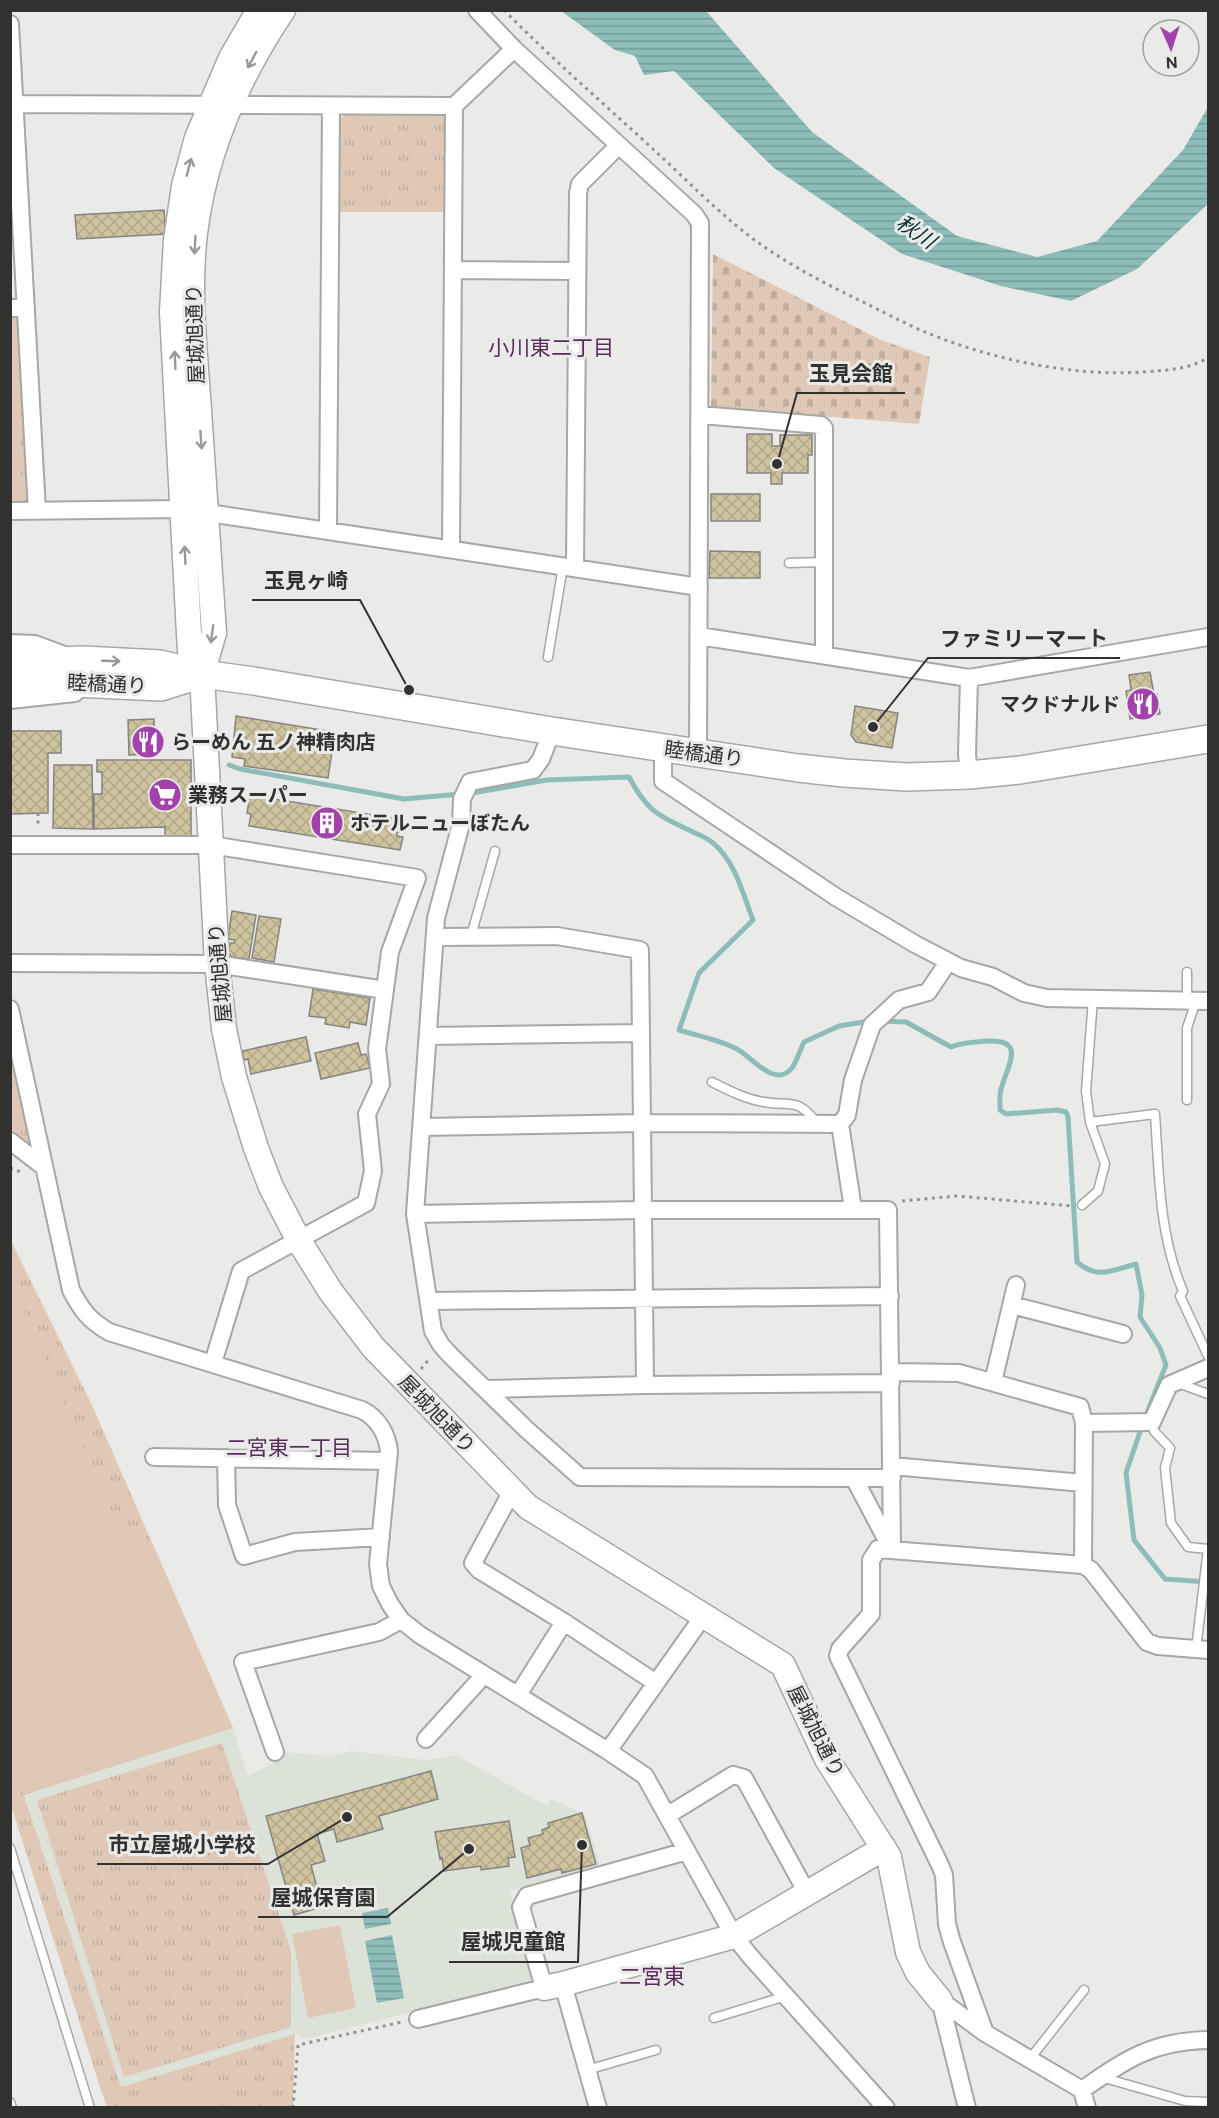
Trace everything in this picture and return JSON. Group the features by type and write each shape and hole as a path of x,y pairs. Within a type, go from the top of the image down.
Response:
{"main road":[{"name":"睦橋通り","path":"10,663 78,660 160,664 202,674 663,748 844,773 906,777 969,775 1068,763 1209,739"},
{"name":"睦橋通り","path":"10,680 162,687 202,674"}],"street":[{"name":"屋城旭通り","path":"259,10 231,58 220,105 195,233 191,301 214,633 202,674 217,964 224,1029 243,1110 271,1187 318,1273 352,1320 408,1384 512,1491 528,1506 783,1665 827,1759 889,1857 908,1953 918,1973 940,2000"},
{"name":"屋城旭通り","path":"202,674 190,651 172,312 174,256 184,186 197,138 283,10"},
{"path":"477,10 514,49 694,214 700,223 698,753"},
{"path":"10,24 18,307 37,511"},
{"path":"13,104 454,106 514,49"},
{"path":"328,529 331,106"},
{"path":"451,549 454,106"},
{"path":"569,567 578,193 580,184 619,146"},
{"path":"454,270 577,271"},
{"path":"700,415 821,425 824,428 824,655"},
{"path":"10,511 182,509 328,529 699,587"},
{"path":"699,636 969,678 1209,637"},
{"path":"10,643 35,644 78,660"},
{"path":"969,678 967,754 969,775"},
{"path":"10,700 120,685"},
{"path":"552,731 541,759 533,770 470,782 464,795 461,824 436,918 415,1214 433,1331 441,1345 526,1429 580,1477 854,1478 892,1472 1083,1483"},
{"path":"663,748 663,781 836,897 948,962 993,977 1024,993 1047,998 1197,1001"},
{"path":"10,845 211,845 417,878 390,952 377,1049 381,1084 367,1114 373,1171 366,1203 241,1271 213,1363"},
{"path":"435,937 557,936 640,950 645,1384"},
{"path":"853,1209 840,1124 847,1115 853,1080 878,1019 899,1000 928,992 948,962"},
{"path":"10,963 217,964 385,990"},
{"path":"10,1009 71,1290 81,1309 93,1322 109,1332 368,1413 376,1421 388,1443 378,1564 381,1586 401,1620 420,1635 608,1750 645,1776 734,1936 886,2108"},
{"path":"428,1036 641,1034"},
{"path":"422,1127 642,1123 840,1124"},
{"path":"10,1141 44,1167"},
{"path":"415,1214 644,1210 888,1210 892,1550"},
{"path":"993,1382 1016,1285"},
{"path":"429,1302 890,1296"},
{"path":"1012,1305 1123,1334"},
{"path":"1084,1423 1145,1422 1169,1385 1209,1368"},
{"path":"486,1389 890,1378 959,1373 1080,1407 1084,1423 1083,1565"},
{"path":"154,1457 388,1461"},
{"path":"226,1458 227,1505 244,1556 295,1542 381,1537"},
{"path":"854,1478 892,1550"},
{"path":"512,1491 473,1563 479,1570 564,1622 656,1683"},
{"path":"985,2033 947,1924 944,1875 838,1656 840,1648 871,1614 872,1560 878,1549 1083,1565 1091,1570 1147,1642 1158,1646 1202,1649"},
{"path":"608,1750 704,1615"},
{"path":"275,1752 243,1662 379,1632 401,1620"},
{"path":"518,1695 564,1622"},
{"path":"426,1739 484,1675"},
{"path":"668,1815 733,1775 744,1778 807,1893"},
{"path":"418,2019 554,1986 734,1936 884,1848"},
{"path":"598,2108 587,2070 521,1907 527,1896 687,1851"},
{"path":"940,2000 985,2033 1082,2090 1087,2108"},
{"path":"940,2000 967,2108"},
{"path":"1082,2090 1142,2052 1190,2040 1209,2040"}],"lane":[{"path":"789,563 824,562"},
{"path":"548,657 569,567"},
{"path":"471,936 495,851"},
{"path":"1187,972 1197,1001 1187,1028 1187,1100"},
{"path":"1082,1205 1098,1191 1105,1164 1090,1122 1086,1091 1094,999"},
{"path":"712,1082 734,1094 764,1102 797,1104 806,1109 817,1123"},
{"path":"1090,1122 1155,1114 1160,1201 1173,1268 1183,1291 1180,1296 1209,1356"},
{"path":"1175,1382 1209,1394"},
{"path":"1145,1422 1170,1448 1165,1468 1171,1523 1188,1547 1208,1549 1203,1587 1202,1649"},
{"path":"10,1848 90,2108"},
{"path":"1029,2060 1084,1990"},
{"path":"714,2018 786,1996"},
{"path":"587,2070 656,2050"},
{"path":"1100,2077 1185,2101 1209,2102"},
{"path":"10,2102 12,2108"}],"path":[{"path":"504,10 533,40 711,203 755,240 842,292 918,329 953,342 1009,358 1065,370 1117,374 1166,370 1191,367 1209,358"},
{"path":"888,1210 899,1202 957,1196 1068,1206"},
{"path":"408,1384 441,1345"},
{"path":"293,2108 298,2044 418,2019"}],"shaded area":[{"path":"233,1728 248,1776 279,1760 284,1752 331,1756 352,1751 426,1760 456,1755 547,1806 551,1799 585,1814 600,1865 510,1891 533,1975 529,1983 305,2039 295,2034 121,2087 24,1794"}],"green space":[{"path":"346,113 440,113 447,119 447,212 338,212 340,120"},
{"path":"713,254 881,340 930,357 919,424 711,407"},
{"path":"10,315 18,315 28,502 11,503"},
{"path":"10,1050 31,1144 24,1149 11,1136"},
{"path":"10,1239 92,1405 233,1728 24,1795 121,2087 295,2034 293,2107 107,2107 100,2087 11,1805"},
{"path":"10,1276 126,1547 151,1540 233,1728 24,1794 10,1756"},
{"path":"222,1743 291,1951 291,2027 124,2077 37,1800"},
{"path":"340,1925 356,2008 308,2018 292,1934"},
{"path":"213,2075 223,2107 122,2107 120,2102"}],"water":[{"name":"秋川","path":"561,11 706,11 812,132 957,236 1037,257 1097,241 1183,150 1208,107 1208,204 1137,269 1071,301 1001,286 902,254 774,168 674,71 644,75 635,56 615,50"},
{"path":"388,1908 391,1924 365,1929 362,1913"},
{"path":"392,1935 404,1998 377,2003 365,1941"}],"building":[{"path":"164,210 166,234 77,239 75,215"},
{"path":"747,434 772,434 772,446 780,446 780,435 812,435 812,455 808,455 808,473 782,473 782,484 771,484 771,473 747,473"},
{"path":"711,494 760,494 760,521 711,521"},
{"path":"710,551 760,552 760,578 709,578"},
{"name":"マクドナルド","path":"1150,672 1160,714 1130,719 1126,691 1131,690 1129,675"},
{"path":"855,706 898,713 892,748 856,742 851,735"},
{"path":"236,716 335,732 328,778 244,766 245,759 232,757"},
{"path":"154,719 155,754 129,755 128,720"},
{"path":"10,731 61,731 61,753 48,753 48,813 10,814"},
{"path":"97,760 191,760 191,836 165,836 165,827 94,829 94,794 102,794 102,772 97,772"},
{"path":"54,765 92,765 93,829 53,828"},
{"name":"ホテルニューぼたん","path":"250,795 405,820 403,833 397,832 397,836 403,837 400,850 249,826 251,814 247,813"},
{"path":"232,911 256,915 249,959 232,957 228,953 230,943 234,943 235,940 228,939"},
{"path":"259,916 281,919 274,962 252,958"},
{"path":"313,989 370,998 366,1025 350,1022 349,1028 325,1024 326,1018 309,1016"},
{"path":"306,1037 311,1061 251,1074 248,1059 244,1060 242,1051"},
{"path":"358,1043 361,1055 366,1054 370,1068 321,1079 315,1053"},
{"path":"431,1771 438,1799 379,1816 383,1829 337,1842 334,1829 317,1834 325,1861 311,1865 322,1907 294,1915 266,1816"},
{"path":"582,1813 596,1864 562,1873 561,1869 527,1878 521,1848 530,1845 528,1838 543,1834 542,1830 549,1827 548,1823"},
{"path":"509,1821 515,1857 508,1858 509,1866 481,1870 481,1866 444,1871 435,1832"}],"waterway":[{"path":"229,765 240,769 404,799 472,793 547,780 629,777 641,797 653,810 668,820 708,839 721,850 738,878 753,920 699,973 679,1030 737,1049 764,1069 778,1075 785,1074 792,1068 804,1042 839,1026 870,1021"},
{"path":"882,1021 906,1022 951,1047 964,1043 988,1041 1000,1041 1007,1044 1011,1049 1011,1055 1000,1092 1000,1110 1006,1114 1057,1110 1066,1112 1077,1262 1085,1268 1099,1272 1136,1264 1142,1295 1140,1317 1160,1348 1166,1365 1126,1473 1134,1540 1165,1579 1208,1582"}],"place":[{"name":"玉見会館","path":"777,464"},
{"name":"玉見ヶ崎","path":"409,690"},
{"name":"マクドナルド","path":"1143,704"},
{"name":"ファミリーマート","path":"873,727"},
{"name":"らーめん 五ノ神精肉店","path":"148,742"},
{"name":"業務スーパー","path":"165,795"},
{"name":"ホテルニューぼたん","path":"327,823"},
{"name":"市立屋城小学校","path":"347,1817"},
{"name":"屋城児童館","path":"582,1845"},
{"name":"屋城保育園","path":"469,1849"}],"district":[{"name":"小川東二丁目","path":"551,348"},
{"name":"二宮東一丁目","path":"289,1448"},
{"name":"二宮東","path":"652,1976"}]}
